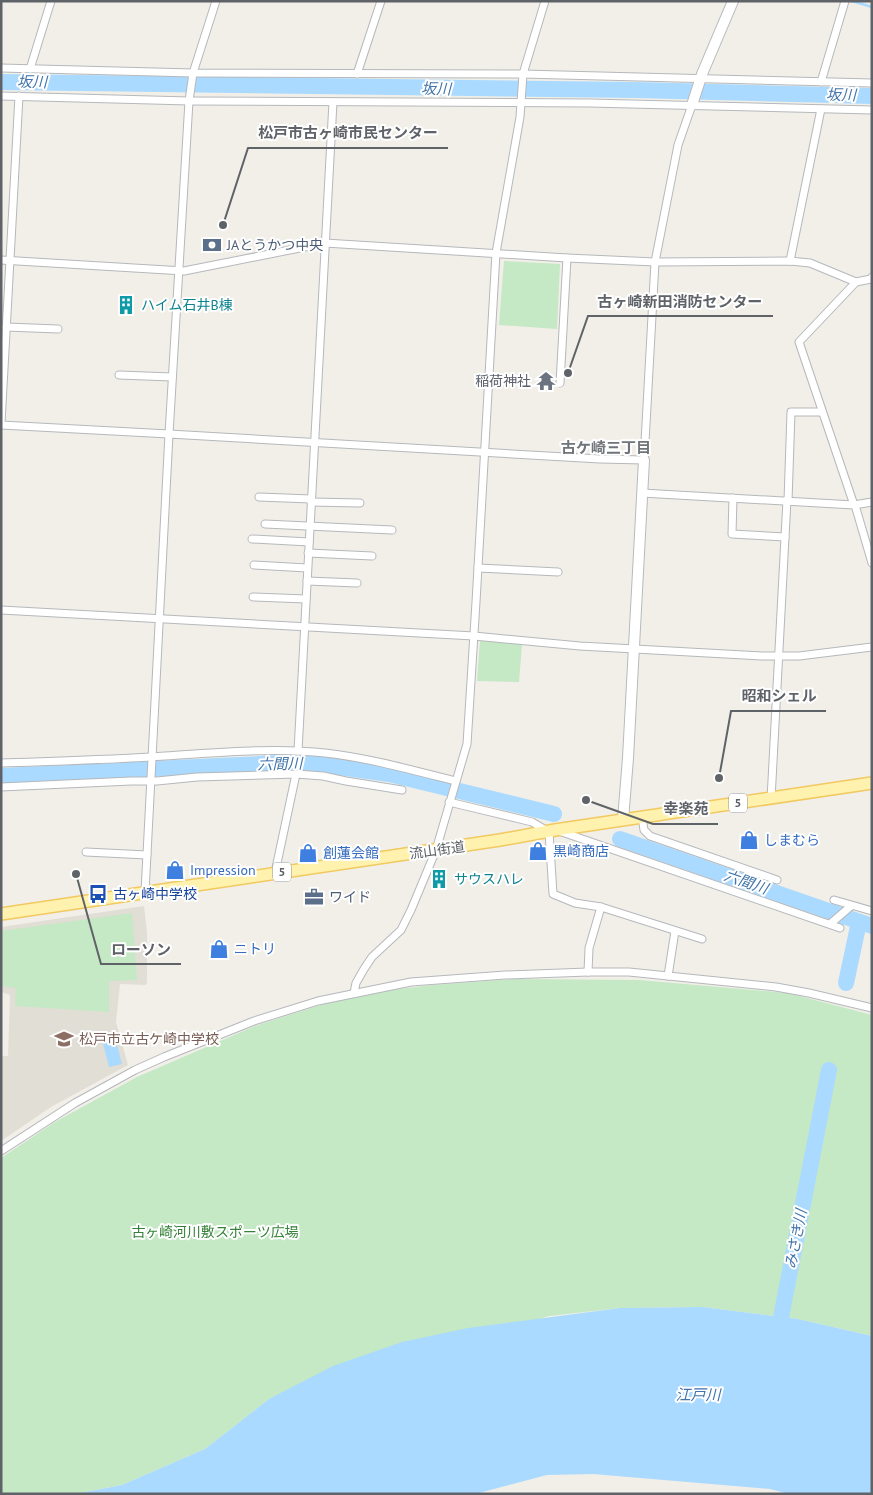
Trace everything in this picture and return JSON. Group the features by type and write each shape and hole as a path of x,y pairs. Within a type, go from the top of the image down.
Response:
{"main road":[{"name":"流山街道","path":"1,914 872,783"}],"street":[{"path":"30,69 51,1"},
{"path":"146,892 151,757 189,98 193,74 216,1"},
{"path":"357,74 381,1"},
{"path":"354,993 356,983 372,957 401,930 423,884 436,850 468,734 496,253 522,103 523,74 545,1"},
{"path":"623,820 655,262 678,145 700,81 732,1"},
{"path":"821,82 845,2"},
{"path":"1,68 193,74 523,74 700,81 872,83"},
{"path":"1,96 333,102 693,104 872,110"},
{"path":"19,96 1,424 644,460"},
{"path":"298,751 333,102"},
{"path":"790,261 820,109"},
{"path":"1,260 178,271 325,243 655,262 810,262 856,282"},
{"path":"560,383 567,258"},
{"path":"871,278 856,282 799,342 872,563"},
{"path":"6,327 58,329"},
{"path":"119,375 172,377"},
{"path":"771,799 780,656 791,412 822,412"},
{"path":"642,493 854,505 872,502"},
{"path":"259,497 360,503"},
{"path":"733,498 732,534 785,537"},
{"path":"265,524 392,530"},
{"path":"252,539 309,542"},
{"path":"308,553 372,556"},
{"path":"254,566 307,568"},
{"path":"478,568 558,572"},
{"path":"307,581 357,583"},
{"path":"253,597 306,599"},
{"path":"1,610 474,636 634,649 780,656 799,656 872,647"},
{"path":"1,763 298,751 349,757 407,769 455,782"},
{"path":"277,873 276,868 296,774"},
{"path":"1,787 296,774 323,776 402,790"},
{"path":"448,802 532,822 552,831 840,928"},
{"path":"642,818 644,830 650,836 777,880"},
{"path":"552,831 553,894 575,903 601,908 702,939"},
{"path":"86,852 147,854"},
{"path":"834,900 872,912"},
{"path":"830,924 851,906"},
{"path":"588,972 589,948 601,908"},
{"path":"668,976 675,931"},
{"path":"1,1151 75,1103 164,1056 254,1022 318,1001 411,982 496,975 629,972 776,987 872,1008"}],"shaded area":[{"name":"松戸市立古ケ崎中学校","path":"144,906 147,932 147,983 145,985 120,984 116,1022 128,1065 51,1107 1,1141 1,1056 8,1056 10,995 1,992 1,927"}],"green space":[{"path":"504,261 560,264 557,329 499,325"},
{"path":"480,641 522,644 519,682 477,681"},
{"path":"132,913 137,980 109,981 109,1012 15,1006 16,988 1,986 1,931"},
{"name":"古ヶ崎河川敷スポーツ広場","path":"514,979 639,980 788,993 872,1015 872,1336 798,1319 702,1307 620,1308 549,1316 269,1399 205,1449 122,1485 75,1494 1,1494 1,1158 55,1122 137,1077 255,1026 327,1003 398,989"}],"water":[{"path":"114,1033 122,1064 109,1067 101,1036"},
{"name":"江戸川","path":"702,1307 798,1319 872,1336 872,1494 789,1494 770,1489 593,1474 547,1475 475,1494 75,1494 122,1485 205,1449 269,1399 333,1366 402,1342 468,1328 620,1308"}],"waterway":[{"path":"852,1 872,7"},
{"name":"坂川","path":"1,82 636,90 872,96"},
{"name":"六間川","path":"1,776 302,762 389,774 554,814"},
{"name":"六間川","path":"620,839 872,926"},
{"name":"みさき川","path":"846,983 859,922"},
{"name":"みさき川","path":"779,1336 829,1070"}],"place":[{"name":"松戸市古ヶ崎市民センター","path":"223,225"},
{"name":"JAとうかつ中央","path":"212,245"},
{"name":"ハイム石井B棟","path":"126,305"},
{"name":"古ヶ崎新田消防センター","path":"568,373"},
{"name":"稲荷神社","path":"546,381"},
{"name":"昭和シェル","path":"719,778"},
{"name":"幸楽苑","path":"586,800"},
{"name":"しまむら","path":"749,840"},
{"name":"黒崎商店","path":"538,851"},
{"name":"創蓮会館","path":"308,853"},
{"name":"Impression","path":"175,870"},
{"name":"ローソン","path":"76,874"},
{"name":"サウスハレ","path":"439,879"},
{"name":"古ヶ崎中学校","path":"98,894"},
{"name":"ワイド","path":"314,897"},
{"name":"ニトリ","path":"219,949"},
{"name":"松戸市立古ケ崎中学校","path":"64,1039"}],"district":[{"name":"古ケ崎三丁目","path":"606,448"}]}
